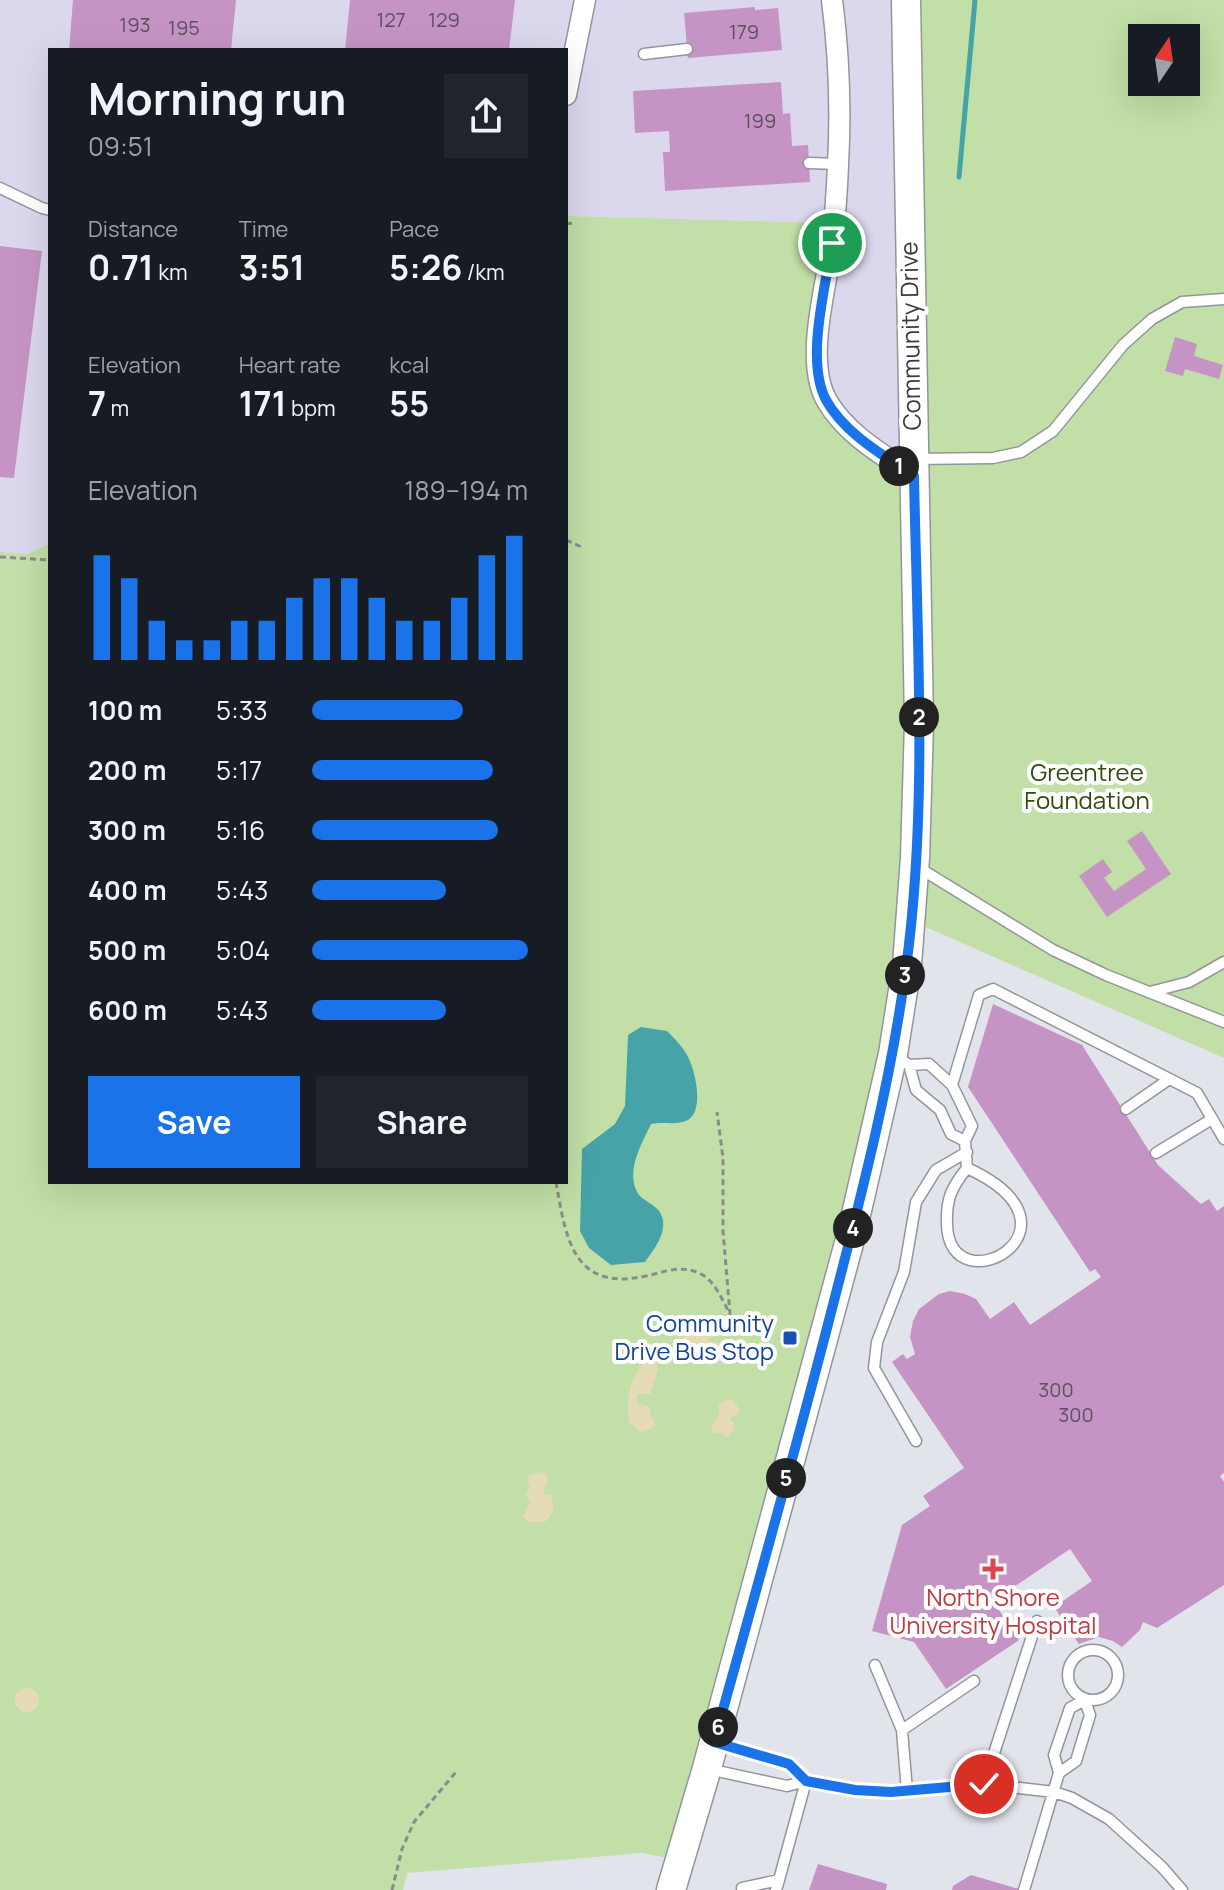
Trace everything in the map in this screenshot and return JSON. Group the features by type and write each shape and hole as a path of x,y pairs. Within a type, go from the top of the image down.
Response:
{"main road":[{"name":"Community Drive","path":"671,1890 711,1755 870,1161 901,1060 914,865 919,723 906,0"}],"street":[{"path":"568,85 585,0"},
{"path":"832,0 839,86 838,164 832,243 817,346 818,379 826,400 855,434 914,468"}],"lane":[{"path":"644,54 687,49"},
{"path":"809,163 838,164"},
{"path":"0,188 46,209"},
{"path":"914,468 1021,452 1053,431 1123,345 1152,319 1182,302 1224,299"},
{"path":"914,865 1053,950 1224,1022"},
{"path":"1148,992 1189,982 1224,962"},
{"path":"952,1085 979,995 993,989 1197,1093 1224,1139"},
{"path":"901,1060 929,1064 952,1085 972,1126 966,1146 967,1168 952,1188 947,1232 954,1248 967,1260 983,1262 1011,1250 1021,1234 1022,1216 1010,1198 985,1177 967,1168"},
{"path":"901,1060 916,1090 940,1110 951,1134 966,1146"},
{"path":"1126,1109 1168,1080"},
{"path":"1156,1153 1212,1119"},
{"path":"916,1441 874,1368 877,1342 904,1272 916,1202 936,1170 966,1146"},
{"path":"984,1784 1037,1621"},
{"path":"1024,1890 1059,1773 1054,1755 1070,1708 1083,1700 1107,1696 1117,1684 1118,1668 1102,1651 1085,1651 1071,1662 1068,1670 1071,1687 1083,1700 1090,1715 1076,1761 1059,1773"},
{"path":"875,1665 902,1730 907,1791"},
{"path":"902,1730 974,1681"},
{"path":"711,1755 789,1764 806,1781"},
{"path":"711,1755 757,1781 787,1786 806,1781 855,1790 907,1791 984,1784 1054,1792 1072,1798 1109,1819 1162,1867 1182,1890"},
{"path":"742,1888 777,1885 806,1781"}],"path":[{"path":"568,224 575,223"},
{"path":"568,541 584,548"},
{"path":"0,557 48,560"},
{"path":"556,1184 568,1242 594,1274 620,1281 675,1268 691,1270 702,1274 713,1284 730,1314 723,1231 723,1158 717,1112"},
{"path":"392,1890 402,1849 414,1822 456,1772"}],"shaded area":[{"path":"0,0 905,0 913,495 840,421 818,382 831,223 568,216 568,48 48,48 48,545 26,554 0,552"}],"green space":[{"name":"Greentree Foundation","path":"905,0 1224,0 1224,1058 905,918 887,1063 680,1860 642,1853 407,1873 403,1890 0,1890 0,552 26,554 48,545 48,1184 568,1184 568,216 831,223 815,346 840,421 912,494"}],"sand":[{"path":"703,1325 715,1332 715,1336 708,1341 721,1343 719,1354 710,1358 697,1352 695,1346 686,1348 680,1340 688,1331"},
{"path":"648,1357 657,1362 658,1370 650,1394 637,1394 637,1403 649,1406 654,1420 655,1426 644,1432 630,1424 628,1405 633,1380"},
{"path":"733,1400 739,1409 738,1415 730,1420 735,1429 727,1438 722,1433 713,1433 711,1427 719,1414 719,1404"},
{"path":"539,1472 546,1474 548,1479 543,1494 552,1495 553,1511 545,1522 528,1522 523,1516 530,1503 526,1495 530,1487 527,1484 529,1475"},
{"path":"27,1688 36,1691 39,1700 36,1709 27,1712 18,1709 15,1700 18,1691"}],"water":[{"path":"641,1027 667,1031 687,1055 697,1089 696,1108 688,1120 651,1124 636,1158 633,1177 639,1195 662,1217 662,1231 645,1262 611,1265 589,1248 580,1231 582,1149 615,1124 625,1106 628,1035"}],"building":[{"path":"73,0 236,0 231,48 69,48"},
{"path":"350,0 515,0 509,48 345,48"},
{"path":"755,7 755,10 778,8 782,50 688,58 684,13"},
{"path":"781,82 783,114 790,113 792,146 808,145 810,182 665,191 663,152 670,152 669,131 635,133 633,91"},
{"path":"0,246 42,251 14,478 0,477"},
{"path":"1175,337 1197,344 1194,356 1223,365 1219,379 1185,369 1183,376 1165,371"},
{"path":"1142,831 1171,874 1107,917 1079,876 1103,859 1112,872 1104,878 1114,891 1146,869 1127,841"},
{"path":"993,1004 1082,1045 1158,1165 1201,1204 1209,1199 1217,1211 1224,1206 1224,1473 1220,1476 1224,1482 1224,1585 1157,1628 1143,1622 1140,1630 1122,1647 1099,1637 1079,1644 1054,1607 1092,1581 1070,1549 993,1601 1019,1640 946,1689 914,1642 872,1631 902,1525 930,1506 923,1496 964,1468 892,1362 903,1354 907,1359 915,1354 910,1337 913,1321 919,1309 939,1294 950,1291 976,1299 990,1319 1014,1302 1030,1325 1101,1277 1095,1269 1090,1272 968,1087"},
{"path":"818,1864 887,1884 886,1890 809,1890"},
{"path":"971,1875 1019,1890 952,1890 953,1886"}],"waterway":[{"path":"959,177 975,0"}],"place":[{"name":"Community Drive Bus Stop","path":"790,1338"},
{"name":"North Shore University Hospital","path":"993,1569"}],"route":[{"path":"832,243 817,346 818,379 826,400 839,418 867,444 914,476 919,723 915,858 907,965 893,1054 870,1161 714,1742 789,1764 806,1781 855,1790 891,1792 984,1784"}]}
